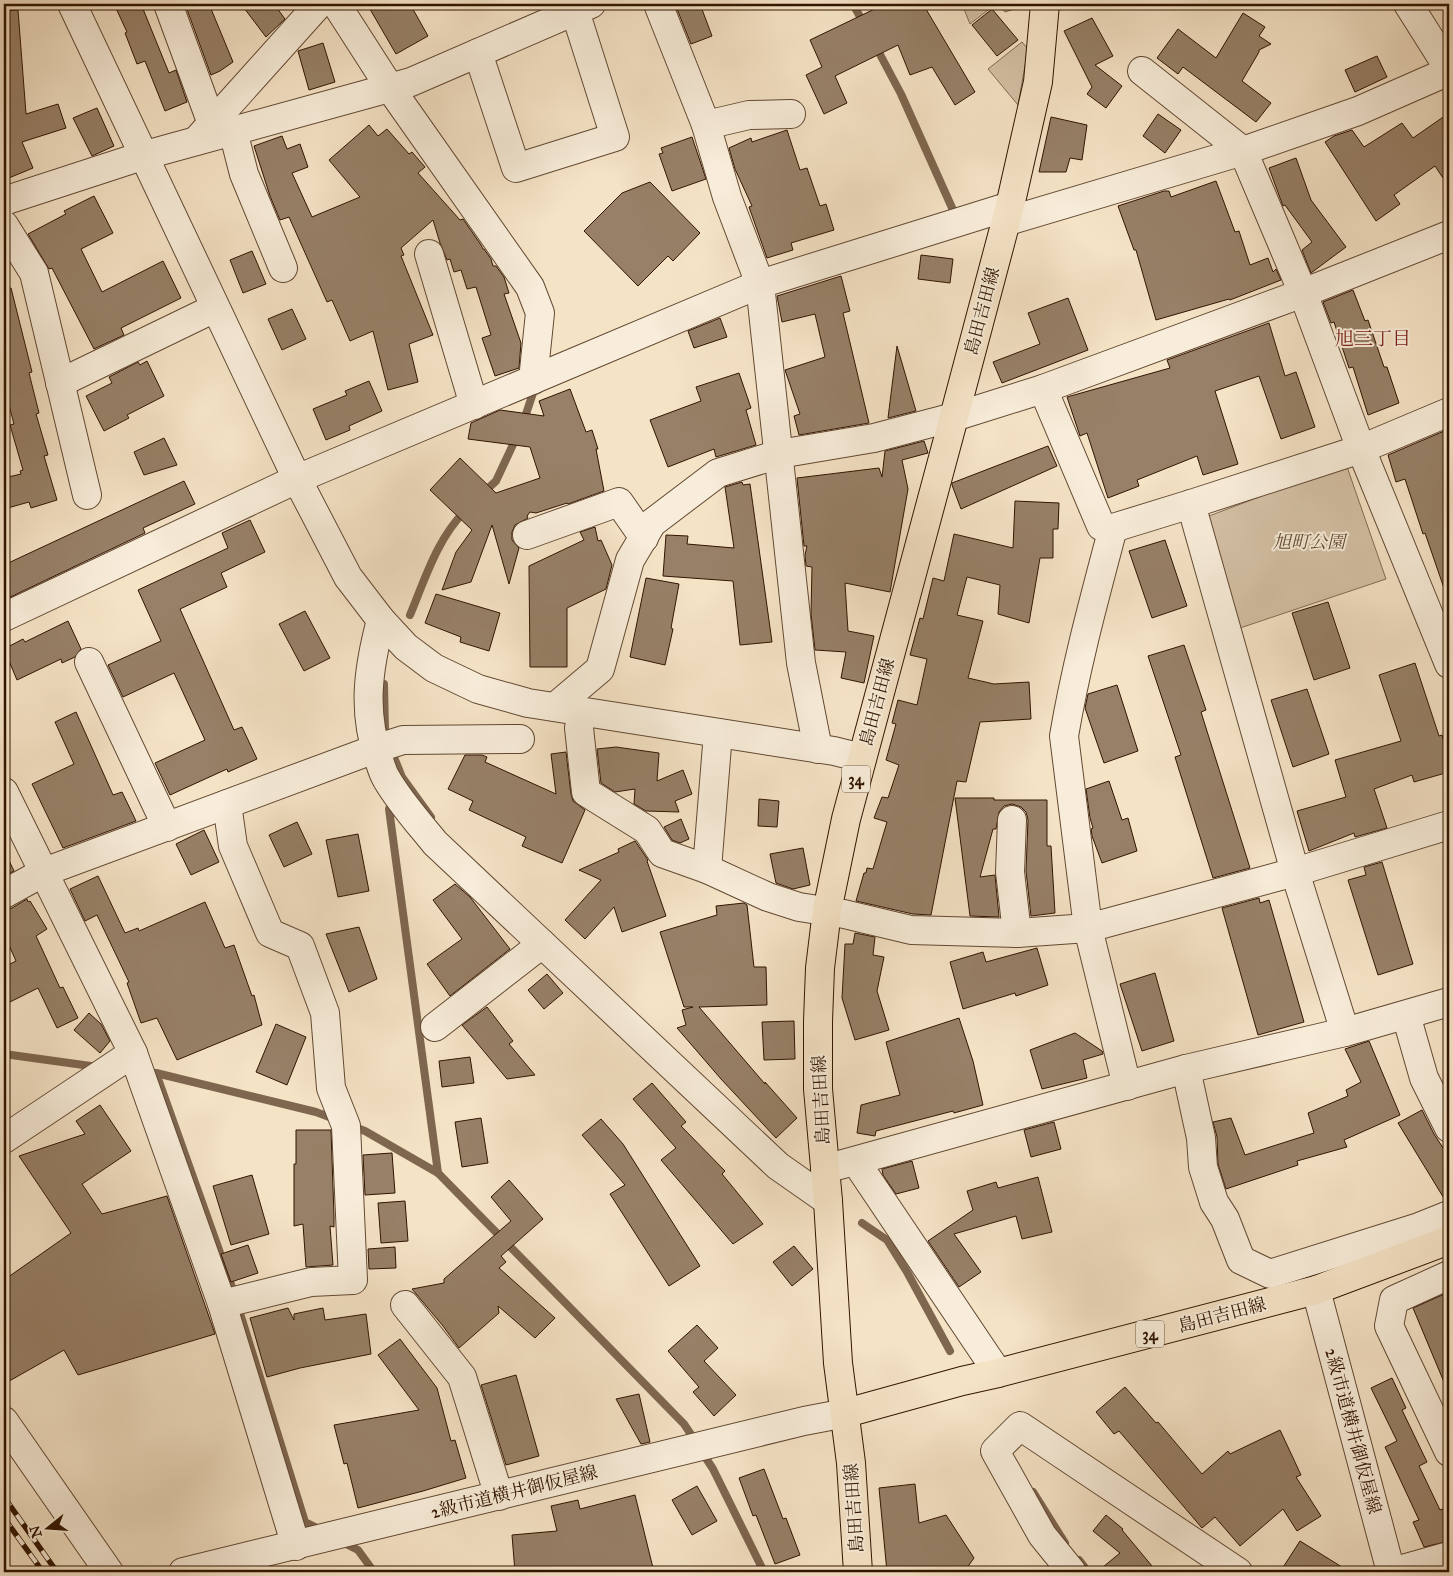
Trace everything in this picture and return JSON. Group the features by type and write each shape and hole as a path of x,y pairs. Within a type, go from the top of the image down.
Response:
{"main road":[{"name":"島田吉田線","path":"858,1572 851,1463 838,1363 826,1169 818,1089 820,968 827,911 846,819 1007,214 1038,82 1045,4"},
{"name":"島田吉田線","path":"846,1413 962,1381 1316,1290 1449,1240"}],"street":[{"path":"72,4 142,156 297,479 348,578 381,620 406,647 434,668 478,689 528,703 818,749 862,758"},
{"path":"168,4 214,132 244,174 283,268"},
{"path":"214,132 319,4"},
{"path":"336,4 390,88 530,287 540,313 533,380"},
{"path":"658,4 706,125 727,197 760,284 801,663 818,749"},
{"path":"4,617 297,479 760,284 1007,214 1243,151 1358,111 1449,70 1408,4"},
{"path":"4,202 214,132 411,82 583,7 615,137 516,168 478,53"},
{"path":"1142,71 1243,151 1304,293 1361,449 1449,664"},
{"path":"706,125 749,115 791,114"},
{"path":"4,225 34,273 87,495"},
{"path":"555,707 600,669 630,560 652,523 718,472 779,454 874,438 954,417 1043,389 1304,293 1449,235"},
{"path":"429,254 474,405"},
{"path":"60,383 216,308"},
{"path":"1043,389 1101,526 1113,528 1361,449 1449,412"},
{"path":"528,535 619,502 644,538"},
{"path":"1191,504 1295,872 1345,1032"},
{"path":"1113,528 1069,705 1064,736 1088,928 1127,1086"},
{"path":"381,620 375,644 369,685 368,713 371,738 386,777 406,807 435,843 778,1166 828,1201"},
{"path":"88,662 167,827"},
{"path":"582,712 579,728 586,792 647,830 662,853 707,869 768,897 799,906 844,914 911,930 1017,933 1088,928 1295,872 1449,825"},
{"path":"707,869 718,733"},
{"path":"4,894 44,872 402,740 520,739"},
{"path":"4,792 133,1053 222,1304 296,1546"},
{"path":"222,1304 311,1282 353,1280 346,1126 331,1088 325,1013 300,946 270,933 233,846 227,804"},
{"path":"1012,820 1010,872 1017,933"},
{"path":"435,1027 542,944"},
{"path":"826,1169 1186,1069 1345,1032 1449,1002"},
{"path":"1406,1015 1424,1078 1449,1128"},
{"path":"4,1139 133,1053"},
{"path":"1186,1069 1201,1138 1203,1167 1214,1202 1225,1219 1241,1260 1270,1274 1419,1227 1449,1215"},
{"path":"856,1162 998,1373"},
{"path":"1449,1275 1394,1300 1389,1326 1439,1404 1449,1452"},
{"name":"2級市道横井御仮屋線","path":"1316,1290 1391,1572"},
{"path":"405,1305 462,1377 499,1496"},
{"name":"2級市道横井御仮屋線","path":"183,1572 804,1421 846,1413"},
{"path":"4,1421 109,1572"},
{"path":"1072,1572 1042,1535 995,1451 1020,1426 1238,1572"},
{"path":"1391,1572 1449,1556"}],"green space":[{"path":"962,4 1030,4 1005,12 1000,5 995,9 993,6 970,24"},
{"path":"1022,42 1028,49 1018,105 988,69"},
{"name":"旭町公園","path":"1346,464 1386,579 1237,629 1209,516"}],"building":[{"path":"114,4 141,4 169,73 176,70 187,102 165,111 145,61 137,64 125,33 127,32"},
{"path":"185,4 209,4 233,62 211,75"},
{"path":"241,4 274,4 285,19 266,37"},
{"path":"367,4 410,4 428,36 396,54"},
{"path":"675,4 700,4 712,36 691,44"},
{"path":"885,4 923,4 975,92 955,105 932,67 910,75 898,45 835,76 847,103 824,114 806,75 822,67 810,40"},
{"path":"992,9 1018,40 997,56 972,25"},
{"path":"18,10 26,114 58,104 66,128 22,142 33,168 4,180 4,11"},
{"path":"1243,13 1265,27 1259,36 1271,44 1259,50 1242,81 1271,103 1256,122 1183,67 1178,74 1157,58 1178,29 1216,58"},
{"path":"1092,18 1113,56 1095,65 1122,86 1106,108 1087,94 1092,87 1064,31"},
{"path":"323,43 335,82 309,90 298,51"},
{"path":"1377,56 1387,77 1355,92 1345,70"},
{"path":"97,108 114,146 92,156 73,118"},
{"path":"1449,113 1449,187 1435,166 1394,195 1400,204 1376,221 1325,142 1334,136 1352,130 1364,147 1402,123 1413,138"},
{"path":"1158,114 1181,130 1165,153 1143,136"},
{"path":"1051,117 1087,125 1082,160 1070,158 1066,172 1039,172"},
{"path":"369,125 378,136 387,129 409,154 412,152 425,167 418,173 460,220 463,219 491,259 493,266 496,266 504,277 509,293 504,294 521,343 519,368 495,376 482,338 491,335 476,287 467,289 461,270 454,272 450,259 447,260 440,243 433,220 401,248 404,255 401,256 433,335 409,344 418,382 388,390 373,331 350,341 332,300 327,302 289,217 280,220 254,146 282,136 287,149 300,144 308,167 292,173 312,217 360,197 329,160"},
{"path":"787,130 800,170 807,168 820,206 826,204 834,230 791,243 793,250 767,258 749,207 752,206 735,169 729,148 751,138 752,142"},
{"path":"692,137 706,179 672,191 659,154 663,153 661,148"},
{"path":"1296,158 1311,200 1346,247 1311,273 1302,250 1312,242 1285,205 1283,206 1269,168"},
{"path":"1216,181 1235,232 1239,231 1250,265 1268,258 1273,272 1276,269 1281,280 1230,300 1156,320 1136,250 1134,250 1118,206 1164,191 1169,191 1171,197"},
{"path":"650,182 700,233 673,261 668,256 638,286 584,231 622,193"},
{"path":"94,196 113,233 81,249 102,292 163,261 181,298 121,328 124,335 94,349 52,268 49,269 28,234 66,214 64,211"},
{"path":"252,251 266,284 243,293 230,260"},
{"path":"921,255 953,259 950,283 918,279"},
{"path":"841,276 850,311 843,313 869,423 799,435 794,416 800,414 785,370 825,357 815,314 782,322 777,296"},
{"path":"4,288 11,288 32,372 29,373 39,413 36,414 48,455 44,456 57,500 31,508 29,502 4,509 4,478 21,474 20,471 23,470 10,425 14,424 5,390 8,390 4,373"},
{"path":"1353,290 1365,321 1368,320 1399,403 1368,415 1353,367 1349,368 1334,322 1331,323 1323,302"},
{"path":"1068,298 1088,350 1002,383 993,362 1040,344 1028,313"},
{"path":"292,309 306,339 282,350 268,319"},
{"path":"720,318 727,337 694,348 688,331"},
{"path":"1269,323 1285,376 1296,372 1315,427 1281,439 1259,376 1215,391 1238,464 1203,475 1197,456 1137,480 1139,486 1108,498 1087,433 1080,436 1067,397 1170,368 1167,360"},
{"path":"897,346 916,411 888,418"},
{"path":"147,361 164,396 127,415 129,418 104,431 86,396 112,383 109,377 138,362 140,365"},
{"path":"739,373 751,408 746,410 756,445 716,457 714,449 668,467 650,420 701,401 696,387"},
{"path":"369,381 382,411 349,426 350,430 326,440 313,409 347,395 345,391"},
{"path":"570,389 586,432 592,430 598,449 596,449 604,491 568,504 536,513 530,512 527,516 528,518 515,525 512,532 512,540 519,548 509,584 492,525 471,582 442,590 456,552 472,530 430,490 460,458 496,493 540,478 530,447 468,439 471,423 500,410 544,416 539,401"},
{"path":"1449,429 1449,593 1446,594 1425,533 1423,534 1405,479 1396,482 1388,455"},
{"path":"164,438 177,465 144,475 134,452"},
{"path":"924,441 928,453 902,460 908,489 890,592 845,583 848,631 874,636 864,683 841,678 846,652 815,650 811,614 812,567 806,566 805,555 807,546 804,546 797,478 879,468 882,477 885,451"},
{"path":"1048,446 1057,466 961,509 952,483"},
{"path":"184,481 195,504 143,528 145,533 4,600 4,565"},
{"path":"742,482 743,485 750,484 772,642 740,645 733,581 663,576 666,535 688,536 687,544 734,548 725,487"},
{"path":"1015,501 1059,503 1058,529 1053,529 1053,558 1040,558 1029,623 998,614 1000,585 967,577 957,615 983,621 968,678 994,684 1029,682 1031,719 980,722 966,782 957,781 931,915 913,914 856,901 864,873 866,873 867,868 873,869 887,822 874,818 882,797 888,798 899,765 886,760 896,724 892,723 898,700 917,705 927,659 910,655 920,618 923,619 933,578 944,581 954,534 1013,548"},
{"path":"250,520 265,552 221,573 227,587 180,609 234,730 242,727 257,759 228,772 227,769 170,795 155,763 205,740 174,673 123,697 108,665 161,641 138,590 228,548 222,533"},
{"path":"595,527 598,541 601,540 612,565 606,589 567,608 567,667 530,667 529,566 584,540 580,532"},
{"path":"1165,540 1187,606 1152,618 1129,551"},
{"path":"646,578 679,584 671,628 673,629 665,665 630,657"},
{"path":"436,594 500,613 489,651 460,642 461,637 425,623"},
{"path":"1328,602 1350,668 1314,680 1292,613"},
{"path":"305,611 330,658 304,671 279,624"},
{"path":"68,621 81,649 75,657 62,663 61,659 17,680 4,649 23,639 25,642"},
{"path":"1184,645 1206,710 1201,712 1250,868 1213,878 1175,757 1181,755 1148,656"},
{"path":"1415,663 1439,736 1442,735 1449,758 1449,772 1414,782 1412,775 1374,789 1387,828 1355,837 1354,833 1309,851 1297,811 1346,797 1335,760 1401,741 1379,675"},
{"path":"1117,685 1138,751 1104,763 1085,708 1088,694"},
{"path":"1307,689 1329,754 1293,767 1271,700"},
{"path":"76,712 113,795 122,792 136,821 63,848 32,784 74,764 55,722"},
{"path":"616,747 659,753 657,781 683,770 692,794 675,801 679,812 646,811 634,804 635,789 615,792 601,783 597,749"},
{"path":"566,752 573,801 585,810 562,863 522,846 526,837 469,810 473,801 448,789 465,755 482,755 487,757 485,762 556,794 551,754"},
{"path":"1109,781 1122,820 1128,818 1137,851 1102,863 1092,836 1091,829 1093,828 1086,789"},
{"path":"955,798 1047,800 1047,846 1051,846 1055,913 1031,916 1026,871 1028,820 1026,812 1021,807 1012,804 1004,806 999,812 996,829 993,829 980,877 995,875 999,917 970,916"},
{"path":"759,799 779,801 777,827 758,826"},
{"path":"681,819 689,839 680,843 672,840 664,827"},
{"path":"297,822 312,854 284,867 269,835"},
{"path":"204,830 219,862 191,875 176,844"},
{"path":"358,834 369,891 338,897 326,840"},
{"path":"635,841 648,860 666,916 622,932 614,907 585,939 565,920 601,880 579,870 619,852 618,849"},
{"path":"803,848 810,885 793,889 776,883 770,854"},
{"path":"4,850 14,871 4,876"},
{"path":"1382,862 1413,964 1378,975 1348,880 1366,875 1364,867"},
{"path":"98,876 125,933 138,928 139,931 205,902 225,948 234,945 252,996 254,995 262,1025 177,1060 157,1018 141,1023 127,983 129,982 97,915 85,921 70,889"},
{"path":"455,884 470,897 510,949 450,996 427,964 462,939 433,900"},
{"path":"1259,898 1260,903 1269,900 1304,1022 1258,1035 1222,908"},
{"path":"27,899 47,929 36,936 60,988 63,987 78,1018 57,1028 38,988 4,1005 4,967 16,961 4,934 4,910 12,908"},
{"path":"744,903 747,905 754,967 766,967 767,1005 699,1007 797,1118 776,1138 677,1028 686,1025 682,1010 693,1007 684,1007 660,932 717,915 716,906"},
{"path":"359,927 377,979 349,992 326,934"},
{"path":"855,933 875,937 873,955 884,957 877,991 889,1030 855,1040 842,998 845,944 853,944"},
{"path":"1037,948 1048,985 1016,996 1015,993 963,1009 950,962 983,952 986,962"},
{"path":"1155,973 1174,1041 1142,1051 1120,984"},
{"path":"547,974 563,993 544,1009 528,990"},
{"path":"487,1007 513,1041 509,1044 535,1075 507,1079 462,1025"},
{"path":"89,1013 101,1024 110,1041 100,1053 74,1030"},
{"path":"959,1018 973,1061 983,1105 876,1131 875,1136 857,1133 861,1105 900,1095 886,1042"},
{"path":"794,1021 795,1059 764,1060 762,1022"},
{"path":"276,1024 306,1037 287,1085 256,1072"},
{"path":"1075,1033 1102,1051 1103,1054 1083,1060 1087,1078 1042,1089 1030,1050"},
{"path":"1369,1041 1400,1115 1344,1140 1347,1147 1297,1161 1298,1165 1226,1189 1218,1164 1217,1137 1213,1122 1231,1118 1245,1155 1314,1133 1308,1113 1348,1096 1346,1090 1361,1082 1345,1049"},
{"path":"470,1057 474,1083 442,1087 439,1061"},
{"path":"652,1083 686,1122 681,1126 725,1171 722,1174 763,1224 733,1244 661,1160 676,1148 633,1099"},
{"path":"100,1105 131,1151 82,1184 102,1214 167,1196 215,1334 78,1375 64,1350 4,1384 4,1280 71,1233 19,1156 85,1134 76,1121"},
{"path":"1422,1110 1434,1134 1449,1157 1449,1200 1445,1200 1398,1123"},
{"path":"481,1118 488,1163 462,1167 455,1122"},
{"path":"601,1119 623,1144 700,1266 669,1286 610,1194 625,1185 582,1135"},
{"path":"1054,1122 1061,1149 1031,1157 1024,1130"},
{"path":"296,1130 331,1130 334,1227 330,1226 333,1265 306,1267 303,1224 294,1226"},
{"path":"392,1153 395,1193 365,1195 363,1155"},
{"path":"912,1161 919,1188 896,1194 883,1175 882,1169"},
{"path":"252,1175 269,1234 231,1245 213,1186"},
{"path":"1038,1177 1052,1232 1022,1239 1016,1216 954,1234 981,1272 959,1287 928,1241 973,1210 967,1191 996,1182 998,1188"},
{"path":"509,1180 543,1219 501,1256 506,1262 499,1268 555,1318 535,1338 498,1306 499,1313 459,1348 412,1289 444,1283 444,1279 511,1221 491,1197"},
{"path":"405,1201 408,1241 381,1243 378,1203"},
{"path":"248,1245 258,1273 231,1282 221,1254"},
{"path":"794,1246 813,1269 792,1286 773,1262"},
{"path":"395,1247 396,1268 369,1269 368,1249"},
{"path":"1449,1292 1449,1394 1413,1308"},
{"path":"288,1308 294,1320 294,1314 323,1308 325,1320 366,1314 371,1354 300,1368 267,1377 250,1318"},
{"path":"697,1325 718,1348 704,1361 736,1395 714,1416 693,1392 699,1387 668,1351"},
{"path":"400,1339 437,1388 451,1441 455,1440 466,1478 358,1508 347,1463 344,1464 334,1425 419,1410 378,1355"},
{"path":"516,1375 539,1456 506,1465 481,1385"},
{"path":"1392,1378 1406,1408 1402,1410 1427,1462 1419,1466 1440,1510 1443,1509 1449,1522 1449,1541 1424,1547 1413,1522 1419,1520 1385,1447 1397,1441 1371,1388"},
{"path":"1125,1387 1156,1423 1158,1422 1202,1474 1228,1451 1230,1454 1280,1430 1301,1475 1296,1477 1321,1516 1297,1531 1283,1509 1240,1546 1215,1517 1202,1528 1119,1431 1114,1434 1096,1412"},
{"path":"639,1394 650,1442 641,1444 616,1399"},
{"path":"764,1469 783,1519 786,1518 800,1555 775,1564 756,1515 753,1516 739,1478"},
{"path":"915,1484 919,1523 946,1515 974,1558 964,1572 942,1572 942,1568 887,1572 879,1488"},
{"path":"697,1486 717,1521 692,1535 672,1500"},
{"path":"635,1495 654,1572 515,1572 512,1535 557,1531 551,1506 578,1500 580,1509"},
{"path":"1106,1515 1123,1529 1157,1572 1097,1572 1120,1553 1093,1531"},
{"path":"1300,1541 1350,1572 1280,1572"}],"waterway":[{"path":"853,4 864,24"},
{"path":"875,45 901,94 953,210"},
{"path":"523,423 535,387"},
{"path":"482,494 496,481 517,436"},
{"path":"410,615 439,547 455,522 465,511"},
{"path":"384,684 385,730 387,736"},
{"path":"391,750 402,777 431,817"},
{"path":"393,799 389,809 438,1173"},
{"path":"4,1054 98,1067"},
{"path":"145,1072 156,1073 316,1112 337,1120"},
{"path":"156,1073 229,1278 305,1522 321,1530"},
{"path":"352,1126 365,1131 438,1173 684,1424 696,1442"},
{"path":"862,1223 887,1240 907,1272 950,1351"},
{"path":"702,1452 713,1469 764,1572"},
{"path":"1033,1492 1065,1543"},
{"path":"342,1542 358,1550 374,1572"},
{"path":"1079,1560 1088,1572"}],"railway":[{"path":"4,1497 57,1572"},
{"path":"4,1518 43,1572"}],"district":[{"name":"旭三丁目","path":"1373,338"}]}
